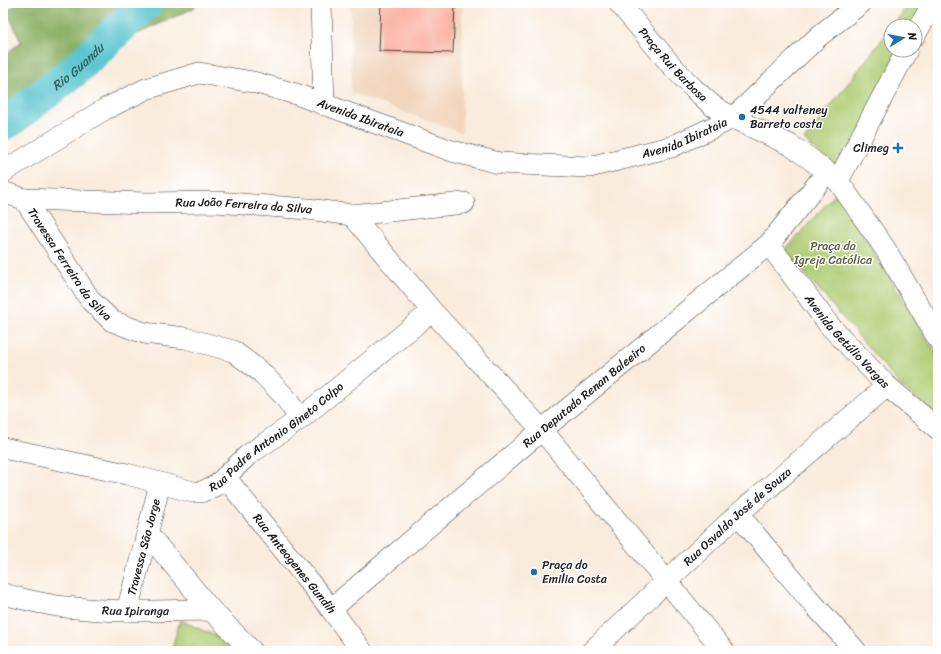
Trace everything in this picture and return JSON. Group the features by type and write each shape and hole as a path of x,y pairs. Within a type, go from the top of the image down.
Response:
{"street":[{"path":"321,3 324,104"},
{"name":"Praça Rui Barbosa","path":"619,3 694,89 713,106 733,118 790,145 833,177 886,250 938,339"},
{"name":"Avenida Ibirataia","path":"3,172 105,109 146,89 199,73 253,82 296,94 452,151 499,163 589,167 671,147 733,118 819,36 861,3"},
{"path":"923,21 933,3"},
{"name":"Rua Deputado Renan Baleeiro","path":"331,609 542,430 769,244 833,177 902,58"},
{"name":"Travessa Ferreira da Silva","path":"3,192 24,199 91,301 112,321 144,333 184,338 233,351 262,373 285,397 300,419"},
{"name":"Rua João Ferreira da Silva","path":"24,199 147,204 216,202 308,209 352,215 464,203"},
{"path":"352,215 432,311 542,430 724,651"},
{"name":"Avenida Getúlio Vargas","path":"769,244 829,325 887,386 938,429"},
{"name":"Rua Padre Antonio Gineto Colpo","path":"3,448 127,474 193,492 201,492 217,485 248,455 300,419 432,311"},
{"name":"Rua Osvaldo José de Souza","path":"592,651 738,514 887,386"},
{"name":"Rua Anteogenes Gundih","path":"225,477 331,609 362,651"},
{"name":"Travessa São Jorge","path":"127,611 160,484"},
{"path":"738,514 808,598 856,651"},
{"path":"147,533 211,610 252,651"},
{"name":"Rua Ipiranga","path":"3,594 65,607 127,611 211,610"}],"shaded area":[{"path":"351,3 462,3 462,133 351,93"}],"green space":[{"path":"18,3 196,3 194,8 118,43 59,95 3,134 3,56 21,42 7,11"},
{"path":"910,3 930,3 920,18 898,18"},
{"path":"883,38 883,58 900,58 838,169 804,140"},
{"name":"Praça da Igreja Católica","path":"837,192 938,356 938,416 901,386 785,250"},
{"path":"180,620 222,639 243,651 171,651"}],"building":[{"path":"381,3 455,3 453,53 379,51"}],"waterway":[{"name":"Rio Guandu","path":"3,123 9,121 74,71 146,3"}],"place":[{"name":"4544 valteney Barreto costa","path":"742,117"},
{"name":"Climeg","path":"898,148"},
{"name":"Praça do Emilia Costa","path":"534,572"}]}
